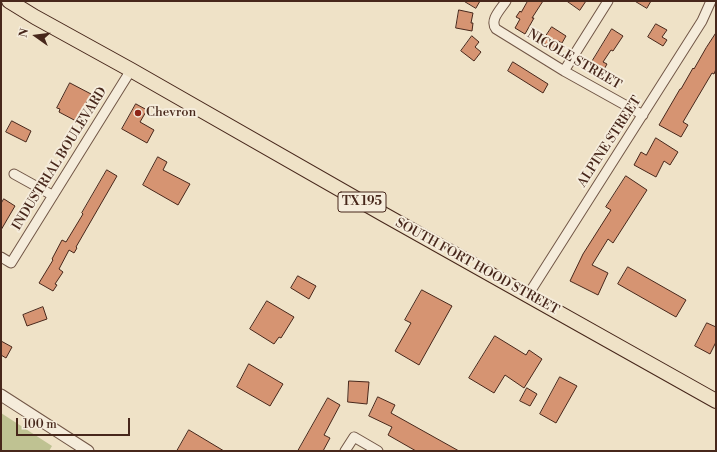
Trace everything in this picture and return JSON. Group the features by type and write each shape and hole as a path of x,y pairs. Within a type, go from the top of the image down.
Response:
{"highway":[{"name":"SOUTH FORT HOOD STREET","path":"9,1 383,214 716,401"}],"street":[{"name":"NICOLE STREET","path":"506,1 493,21 493,25 496,29 564,71 643,115"},
{"path":"564,71 608,1"},
{"name":"ALPINE STREET","path":"528,295 702,21 711,1"},
{"name":"INDUSTRIAL BOULEVARD","path":"1,257 11,263 131,70"},
{"path":"14,174 52,195"},
{"path":"1,395 88,451"},
{"path":"345,451 354,437 378,451"}],"green space":[{"path":"1,413 52,446 49,451 1,451"}],"building":[{"path":"464,1 480,1 476,8"},
{"path":"528,1 543,1 532,18 534,18 525,34 515,28 520,19 516,17"},
{"path":"567,1 586,1 580,10"},
{"path":"635,1 651,1 647,8"},
{"path":"459,10 473,13 471,23 473,23 472,31 456,28"},
{"path":"656,24 667,30 662,37 667,40 663,46 648,37"},
{"path":"552,27 566,36 562,43 558,41 553,49 542,42"},
{"path":"612,29 623,36 613,51 611,50 603,62 607,64 602,73 590,65"},
{"path":"716,33 716,69 714,74 712,73 683,122 688,125 681,137 659,125"},
{"path":"472,36 479,42 475,47 481,52 474,61 461,51"},
{"path":"513,62 548,84 543,93 508,71"},
{"path":"70,83 91,94 76,121 59,112 60,109 57,108"},
{"path":"136,104 147,110 140,122 154,130 147,143 122,129"},
{"path":"12,121 31,131 26,142 6,132"},
{"path":"656,138 678,152 670,165 664,161 656,177 634,165 641,152 646,155"},
{"path":"158,157 167,162 163,170 190,184 178,205 143,185"},
{"path":"107,170 117,176 74,253 69,250 59,269 63,272 55,284 57,285 53,291 39,283 53,260 52,259 62,240 66,242"},
{"path":"626,176 647,190 613,243 608,239 592,265 608,273 598,295 570,281 583,254 611,210 606,207"},
{"path":"4,199 15,206 1,230 1,204"},
{"path":"628,267 686,300 676,317 618,284"},
{"path":"298,276 316,286 309,299 291,288"},
{"path":"422,290 452,306 419,365 395,351 411,323 405,320"},
{"path":"267,301 294,317 281,338 279,337 274,344 250,329"},
{"path":"43,307 47,319 27,326 23,315"},
{"path":"707,323 716,327 716,342 710,354 695,346"},
{"path":"495,336 526,355 529,350 542,359 524,388 505,375 494,393 469,378"},
{"path":"1,341 12,347 6,358 1,355"},
{"path":"249,364 283,384 270,406 237,387"},
{"path":"560,377 577,386 556,423 540,414"},
{"path":"349,381 369,382 367,404 348,402"},
{"path":"527,388 537,394 530,406 520,401"},
{"path":"378,397 395,405 391,413 459,451 416,451 388,435 392,427 369,416"},
{"path":"328,398 340,405 324,435 330,438 323,451 298,451"},
{"path":"189,430 224,451 177,451"}],"place":[{"name":"Chevron","path":"138,113"}]}
